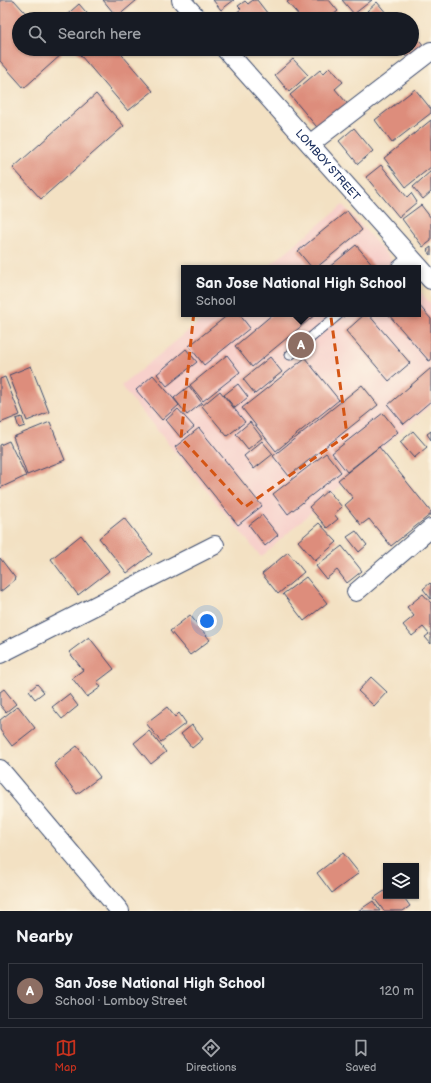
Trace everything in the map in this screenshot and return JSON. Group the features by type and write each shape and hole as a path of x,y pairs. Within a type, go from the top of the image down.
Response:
{"street":[{"path":"183,1 192,12"},
{"path":"310,144 431,51"},
{"name":"LOMBOY STREET","path":"231,56 417,265"},
{"name":"LOMBOY STREET","path":"421,269 431,280"},
{"path":"356,592 431,528"},
{"path":"0,654 215,545"},
{"path":"0,769 120,911"}],"lane":[{"path":"398,265 409,256"},
{"path":"290,355 335,317"}],"highlighted area":[{"path":"195,301 330,310 347,435 245,507 181,438"}],"shaded area":[{"path":"343,205 396,265 270,265"},
{"path":"421,292 431,304 431,405 261,557 121,386 205,317 421,317"}],"building":[{"path":"0,0 14,0 25,12 12,12 12,56 60,56 24,88 0,61"},
{"path":"103,0 137,0 123,12 113,12"},
{"path":"213,0 234,0 221,10"},
{"path":"253,0 257,0 266,12 237,12 241,9 238,6 245,1 248,4"},
{"path":"290,0 329,0 338,11 296,12 287,2"},
{"path":"342,0 372,0 357,12 352,12"},
{"path":"377,2 385,12 368,12 367,11"},
{"path":"79,4 86,12 70,12"},
{"path":"419,40 428,51 412,64 406,56 419,56"},
{"path":"81,56 123,56 153,91 128,111"},
{"path":"293,59 308,75 289,92 275,75"},
{"path":"330,67 343,82 335,89 351,108 321,132 290,95 320,70 323,74"},
{"path":"415,89 431,109 431,113 392,143 375,120"},
{"path":"96,94 124,126 41,199 13,168"},
{"path":"431,120 431,167 406,187 384,158"},
{"path":"354,128 373,151 358,164 339,141"},
{"path":"381,165 407,197 411,193 417,202 399,217 366,177"},
{"path":"431,171 431,192 423,199 413,187"},
{"path":"421,205 431,218 431,241 423,247 402,219"},
{"path":"347,211 362,230 320,265 310,265 298,251"},
{"path":"356,245 373,265 332,265"},
{"path":"431,247 431,255 427,250"},
{"path":"421,307 431,319 431,360 429,361 391,317 421,317"},
{"path":"225,317 241,317 250,328 204,365 189,346"},
{"path":"269,317 312,317 252,367 235,346"},
{"path":"362,317 371,317 410,363 389,381 346,331"},
{"path":"186,349 197,362 167,386 157,374"},
{"path":"227,355 240,372 203,401 190,385"},
{"path":"270,357 282,372 255,394 243,379"},
{"path":"305,358 339,400 276,451 242,408"},
{"path":"31,366 49,412 27,421 9,375"},
{"path":"431,368 431,401 404,424 388,405"},
{"path":"153,375 179,405 162,420 136,390"},
{"path":"5,377 20,415 0,423 0,379"},
{"path":"238,384 248,397 235,408 224,395"},
{"path":"362,385 378,405 289,476 273,456"},
{"path":"189,386 202,403 187,415 174,398"},
{"path":"220,391 245,422 227,436 202,406"},
{"path":"178,409 194,427 181,438 166,420"},
{"path":"383,413 398,432 347,472 332,453"},
{"path":"22,417 25,426 19,428 16,419"},
{"path":"50,422 65,460 27,475 13,437"},
{"path":"250,422 262,438 248,449 236,434"},
{"path":"199,428 262,506 238,525 175,447"},
{"path":"413,431 427,447 414,458 400,442"},
{"path":"431,431 431,440 427,434"},
{"path":"9,441 26,476 0,488 0,445"},
{"path":"262,441 273,454 254,469 244,456"},
{"path":"379,447 431,512 431,514 391,546 369,519 361,525 345,505 353,498 338,480"},
{"path":"326,453 341,472 288,514 273,494"},
{"path":"328,490 342,507 334,514 338,519 327,528 309,507"},
{"path":"262,515 278,535 265,546 249,525"},
{"path":"124,518 152,554 127,573 99,538"},
{"path":"319,523 337,542 315,561 298,541"},
{"path":"356,531 367,545 359,552 347,537"},
{"path":"81,535 109,571 78,595 51,559"},
{"path":"342,546 362,571 347,583 337,570 326,579 316,566"},
{"path":"288,552 304,572 278,594 262,574"},
{"path":"0,558 16,579 0,592"},
{"path":"306,577 327,603 304,621 283,594"},
{"path":"430,583 431,584 431,599 423,589"},
{"path":"423,594 431,603 431,644 425,637 429,634 423,627 412,636 403,625 414,616 407,607"},
{"path":"190,615 210,640 190,655 170,631"},
{"path":"89,637 114,669 97,682 101,687 87,697 72,678 83,670 69,652"},
{"path":"371,677 387,692 374,706 358,691"},
{"path":"37,684 44,692 35,699 29,691"},
{"path":"4,689 16,704 6,712 0,705 0,692"},
{"path":"69,694 78,706 62,719 52,707"},
{"path":"18,706 35,728 12,746 0,730 0,720"},
{"path":"167,707 175,717 179,713 186,723 161,742 146,723"},
{"path":"192,725 203,739 192,748 181,734"},
{"path":"149,731 166,752 151,764 134,743"},
{"path":"77,746 100,777 77,794 54,764"},
{"path":"343,853 359,873 332,893 317,873"},
{"path":"383,892 383,899 405,899 410,906 403,911 384,911 374,898"},
{"path":"373,901 380,911 358,911"}],"place":[{"name":"San Jose National High School","path":"301,345"}]}
